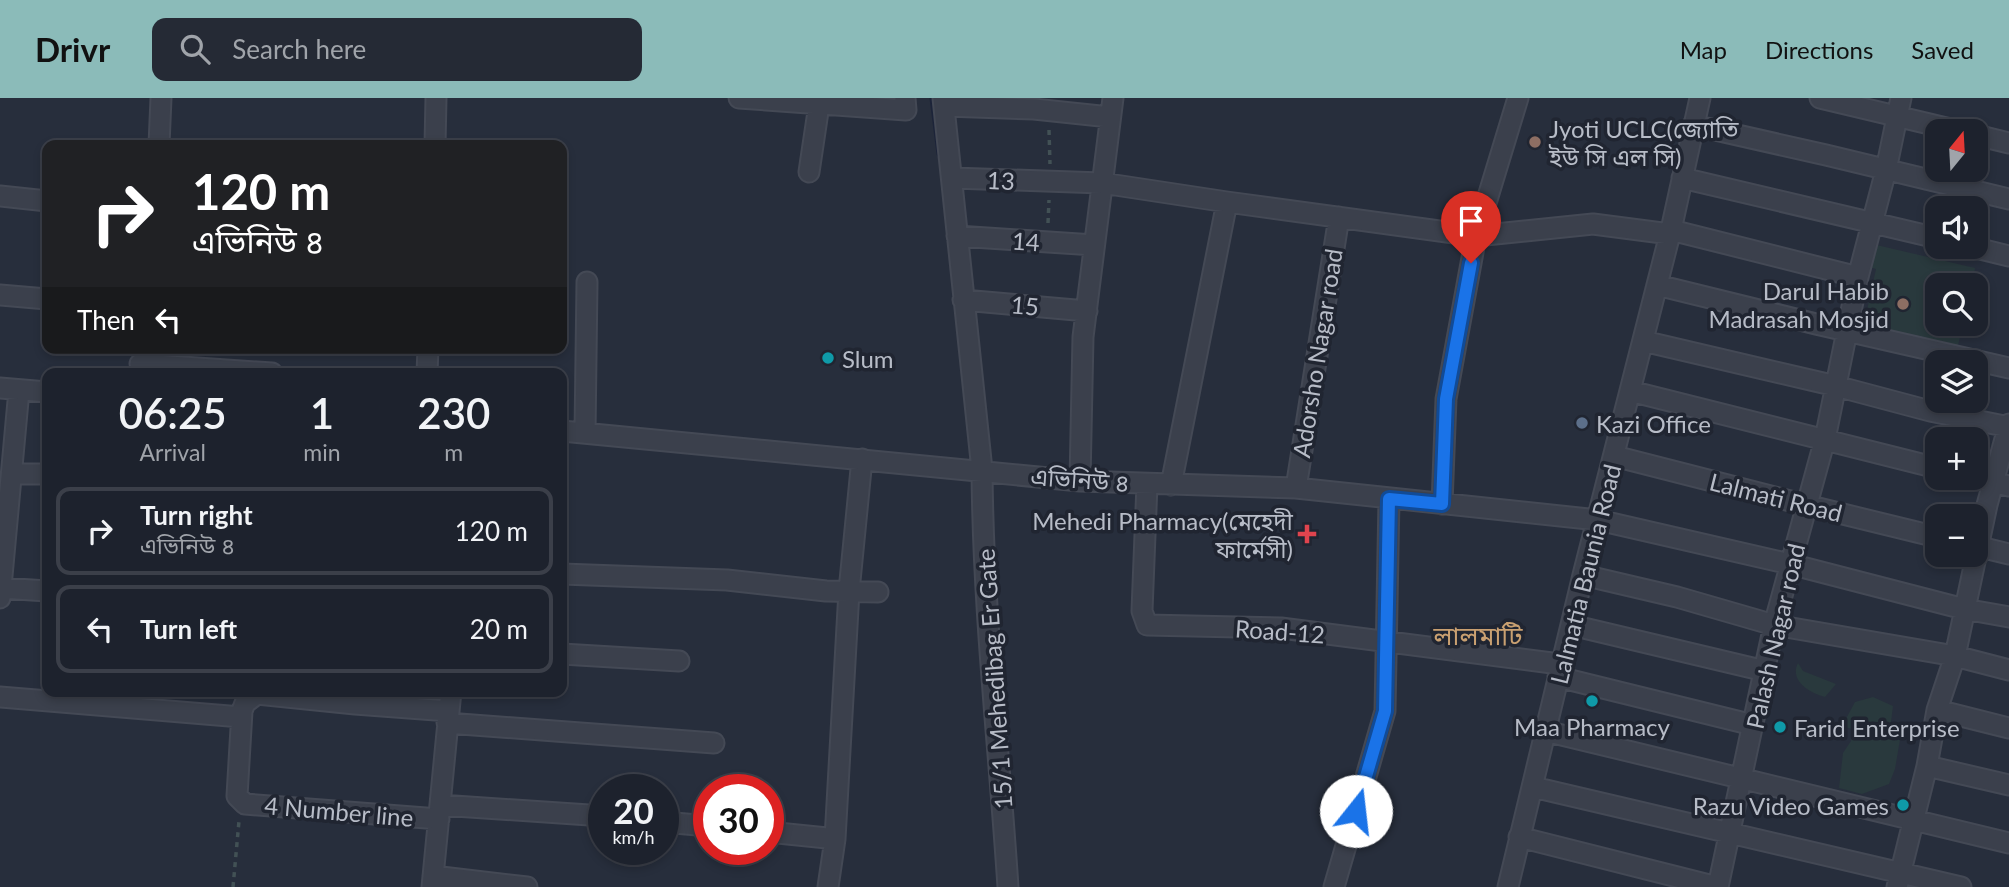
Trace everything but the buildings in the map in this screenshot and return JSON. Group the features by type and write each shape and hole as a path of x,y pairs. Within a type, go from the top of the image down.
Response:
{"street":[{"path":"159,140 161,98"},
{"path":"435,140 436,98"},
{"path":"739,98 906,110 905,98"},
{"path":"809,172 820,98"},
{"path":"1442,504 1446,399 1476,236 1518,98"},
{"name":"Lalmatia Baunia Road","path":"1508,887 1533,787 1555,670 1571,625 1598,520 1671,232 1700,98"},
{"path":"1819,98 1899,108 1928,119"},
{"path":"944,102 1049,110 1112,108 1083,337 1080,481"},
{"name":"15/1 Mehedibag Er Gate","path":"944,102 982,470 982,514 1008,887"},
{"name":"Palash Nagar road","path":"1717,887 1774,625 1825,439 1858,277 1899,108"},
{"path":"1693,125 2009,199"},
{"path":"1988,138 2009,143"},
{"name":"13","path":"953,178 1102,183 1476,236 1592,224 1671,232 1858,277"},
{"path":"1682,178 1925,235"},
{"path":"0,196 42,200"},
{"path":"1171,485 1227,202"},
{"name":"Adorsho Nagar road","path":"1296,488 1339,217"},
{"name":"14","path":"957,236 1094,245"},
{"path":"1988,251 2009,256"},
{"path":"585,433 587,282"},
{"path":"1657,285 2009,368"},
{"path":"0,295 42,299"},
{"name":"15","path":"963,300 1087,311"},
{"path":"1643,341 1930,411 2006,425 1988,504"},
{"path":"140,362 212,368"},
{"path":"0,598 8,485 10,389 42,392"},
{"path":"1630,391 1925,465"},
{"name":"এভিনিউ ৪","path":"567,431 1080,481 1296,488 1598,520 1790,564 1964,609 2009,617"},
{"name":"Lalmati Road","path":"1614,456 1925,534"},
{"path":"828,887 835,839 849,591 862,459"},
{"path":"8,485 42,475"},
{"name":"Road-12","path":"1147,484 1142,611 1147,625 1281,628 1386,641 1555,670 1753,725"},
{"path":"1334,887 1385,711 1389,499"},
{"path":"1988,549 2009,554"},
{"path":"1899,880 1915,822 1937,710 1955,656 1973,567"},
{"path":"567,574 727,580 826,591 878,592"},
{"path":"1583,575 1677,597 1774,625 1955,656 2009,670"},
{"path":"1,588 42,591"},
{"path":"1571,625 1765,671"},
{"path":"567,654 679,661"},
{"path":"0,697 241,717"},
{"path":"240,801 237,796 241,717 245,703 252,697"},
{"path":"293,697 355,704 449,708 714,743"},
{"path":"449,708 433,882 527,887"},
{"path":"1937,710 2009,728"},
{"path":"1545,731 2009,843"},
{"path":"1927,766 2009,785"},
{"path":"1533,787 1730,834 1899,880 1961,887"},
{"name":"4 Number line","path":"240,801 244,804 588,816"},
{"path":"784,834 827,838"},
{"path":"1519,836 1717,887"}],"path":[{"path":"1048,242 1049,110"},
{"path":"233,887 240,801"}],"shaded area":[{"name":"Darul Habib Madrasah Mosjid","path":"1868,243 1925,256 1925,259 1975,268 1974,273 1925,273 1925,336 1960,336 1957,350 1938,350 1862,333 1876,269 1863,265"},
{"path":"1798,663 1803,671 1836,684 1825,697 1802,685 1796,675"},
{"path":"1873,697 1893,706 1890,730 1901,734 1895,769 1889,784 1862,794 1839,788 1843,753 1851,741 1852,729 1842,726 1855,702"}],"waterway":[{"path":"932,98 939,154"}],"place":[{"name":"Jyoti UCLC(জ্যোতি ইউ সি এল সি)","path":"1535,142"},
{"name":"Darul Habib Madrasah Mosjid","path":"1903,304"},
{"name":"Slum","path":"828,358"},
{"name":"Kazi Office","path":"1582,423"},
{"name":"Mehedi Pharmacy(মেহেদী ফার্মেসী)","path":"1307,534"},
{"name":"Maa Pharmacy","path":"1592,701"},
{"name":"Farid Enterprise","path":"1780,727"},
{"name":"Razu Video Games","path":"1903,805"}],"district":[{"name":"লালমাটি","path":"1478,635"}],"route":[{"path":"1356,811 1385,711 1389,499 1442,504 1446,399 1471,263"}]}
